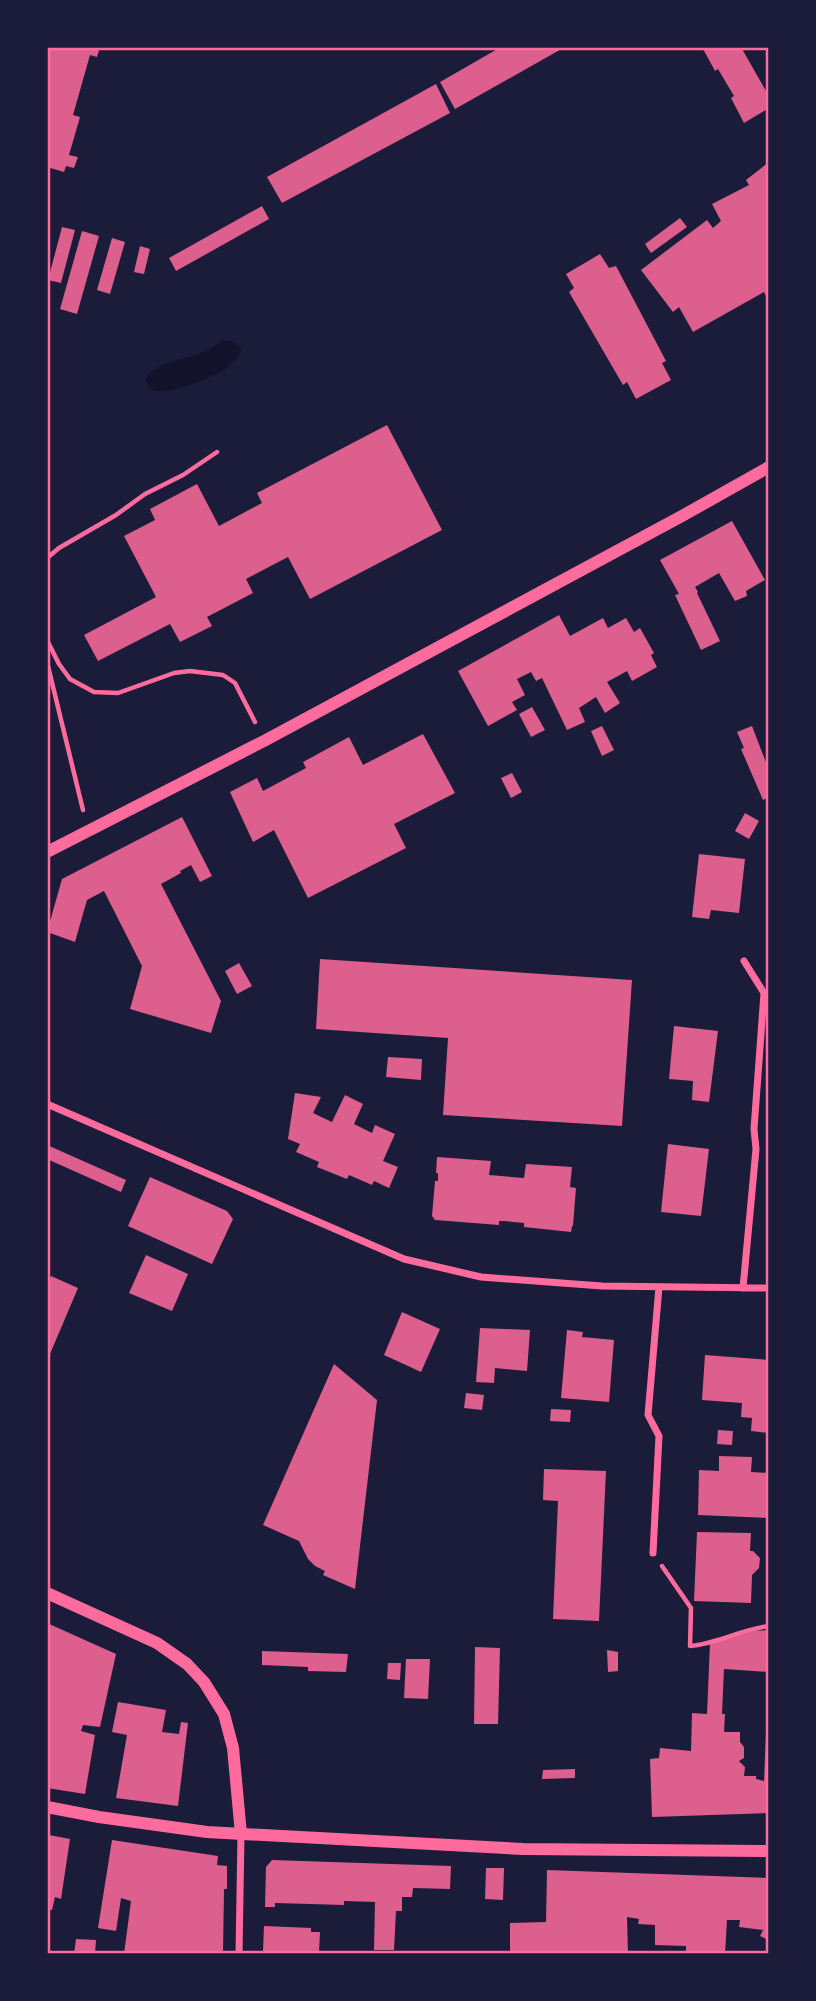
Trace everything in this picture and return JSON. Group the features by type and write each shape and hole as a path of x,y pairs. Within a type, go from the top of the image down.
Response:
{"street":[{"path":"47,852 264,741 769,467"},
{"path":"743,1288 756,1149 754,1129 764,993 744,961"},
{"path":"47,1104 404,1259 481,1276 601,1286 769,1289"},
{"path":"653,1553 659,1436 648,1415 659,1287"},
{"path":"47,1593 157,1643 187,1664 204,1682 224,1714 233,1748 241,1834 239,1954"},
{"path":"47,1807 207,1832 523,1849 769,1852"}],"path":[{"path":"47,558 58,548 106,521 145,494 183,475 218,452"},
{"path":"47,640 70,679 94,691 118,693 174,673 190,671 223,675 235,683 264,741"},
{"path":"47,662 88,831"},
{"path":"653,1553 691,1608 690,1646 769,1626"}],"shaded area":[{"path":"223,340 232,341 242,348 233,362 223,370 203,380 167,391 157,391 148,386 146,379 158,367 201,353"}],"building":[{"path":"47,47 100,47 97,57 90,55 73,115 80,117 69,155 78,157 74,168 66,166 64,172 47,167"},
{"path":"501,47 565,47 455,109 440,82"},
{"path":"702,47 741,47 766,91 769,89 769,108 744,123 731,98 734,96 718,69 715,71"},
{"path":"436,84 450,113 282,203 267,177"},
{"path":"769,162 769,295 766,296 764,292 693,332 679,307 673,312 641,270 707,220 713,228 721,221 712,204 749,185 746,180"},
{"path":"262,206 269,219 176,271 169,258"},
{"path":"680,218 687,227 651,253 645,244"},
{"path":"62,227 75,230 61,283 48,280"},
{"path":"82,231 99,236 77,314 60,309"},
{"path":"112,238 125,242 110,294 97,290"},
{"path":"140,246 150,249 144,274 134,272"},
{"path":"600,254 609,268 616,266 666,361 662,363 671,380 636,399 627,382 623,385 569,292 574,288 566,274"},
{"path":"387,425 442,530 310,599 288,557 246,579 253,593 207,617 212,626 180,642 170,624 98,661 84,635 156,597 124,536 155,520 150,509 197,484 219,526 262,503 257,493"},
{"path":"732,521 765,580 746,591 747,596 735,601 719,573 695,587 720,641 701,650 675,595 679,594 660,560"},
{"path":"559,615 570,636 603,618 608,628 626,618 634,632 640,628 654,653 651,655 657,667 632,681 627,671 607,682 620,703 605,713 596,697 579,708 585,722 567,730 542,678 536,681 531,672 517,679 525,695 512,702 517,710 488,726 458,671"},
{"path":"532,707 545,730 531,737 519,714"},
{"path":"602,726 614,750 602,756 591,731"},
{"path":"752,726 769,765 769,797 763,800 741,749 744,748 737,732"},
{"path":"423,734 455,793 394,824 406,848 308,898 274,830 253,842 230,792 257,778 263,791 306,768 303,762 349,737 363,765"},
{"path":"512,773 522,792 511,798 501,778"},
{"path":"745,813 759,821 749,839 735,831"},
{"path":"182,817 212,876 200,882 191,865 161,884 221,1001 211,1033 130,1009 142,966 104,891 87,900 75,942 47,932 62,879"},
{"path":"699,854 745,859 739,913 711,910 709,919 692,917"},
{"path":"320,959 632,980 622,1126 443,1115 448,1038 316,1029"},
{"path":"239,963 252,986 237,994 225,971"},
{"path":"674,1026 718,1031 709,1102 692,1100 693,1081 669,1079"},
{"path":"388,1057 422,1059 421,1080 386,1077"},
{"path":"295,1093 321,1097 313,1113 332,1122 345,1095 363,1104 354,1124 372,1133 375,1125 395,1134 383,1161 398,1167 389,1188 374,1181 372,1185 349,1175 347,1179 317,1167 319,1162 296,1152 300,1144 288,1139"},
{"path":"668,1144 709,1149 701,1216 661,1212"},
{"path":"47,1145 126,1180 121,1192 47,1159"},
{"path":"437,1157 491,1161 489,1175 524,1178 526,1164 572,1167 570,1187 576,1188 571,1232 524,1227 524,1223 504,1221 499,1221 499,1225 435,1220 432,1216 435,1181 438,1181"},
{"path":"150,1177 227,1211 233,1219 212,1264 128,1226"},
{"path":"146,1255 188,1274 172,1311 129,1293"},
{"path":"51,1276 78,1288 47,1361 47,1286"},
{"path":"402,1312 440,1329 421,1372 384,1355"},
{"path":"480,1328 530,1330 527,1371 495,1368 494,1383 476,1382"},
{"path":"567,1330 583,1332 582,1337 614,1340 609,1402 561,1398"},
{"path":"705,1355 769,1360 769,1433 751,1431 752,1418 741,1417 742,1403 702,1400"},
{"path":"334,1364 377,1400 355,1589 323,1575 325,1571 308,1559 299,1541 263,1525"},
{"path":"466,1393 484,1395 482,1410 464,1408"},
{"path":"551,1409 571,1410 570,1422 550,1421"},
{"path":"718,1430 733,1431 732,1445 717,1444"},
{"path":"719,1456 752,1457 751,1472 769,1473 769,1518 698,1515 699,1470 719,1471"},
{"path":"544,1469 606,1471 599,1621 553,1619 558,1501 543,1500"},
{"path":"697,1532 751,1533 750,1551 760,1558 759,1568 752,1575 751,1603 694,1601"},
{"path":"47,1623 116,1654 100,1727 83,1725 81,1731 95,1735 85,1794 47,1788"},
{"path":"769,1630 769,1672 724,1669 722,1714 725,1714 724,1732 740,1732 744,1758 739,1761 745,1767 744,1776 756,1776 756,1779 764,1781 766,1734 769,1734 769,1813 652,1817 650,1759 659,1758 660,1748 691,1751 692,1713 707,1714 710,1643 754,1631"},
{"path":"475,1647 500,1648 498,1724 474,1724"},
{"path":"607,1650 618,1652 618,1671 608,1672"},
{"path":"262,1651 348,1654 346,1672 308,1671 308,1667 262,1665"},
{"path":"406,1659 430,1659 428,1699 404,1698"},
{"path":"388,1663 401,1663 400,1680 387,1679"},
{"path":"118,1702 166,1710 162,1732 179,1734 181,1722 188,1723 178,1806 116,1798 127,1735 112,1732"},
{"path":"575,1769 575,1778 542,1779 543,1770"},
{"path":"49,1835 70,1839 61,1899 55,1897 52,1910 47,1909"},
{"path":"112,1840 218,1856 217,1865 227,1866 223,1954 124,1954 131,1901 121,1898 116,1931 98,1928"},
{"path":"272,1860 451,1866 450,1889 413,1888 412,1897 402,1897 402,1911 396,1911 394,1950 374,1950 375,1902 344,1901 344,1905 275,1903 275,1907 265,1907 266,1867"},
{"path":"486,1868 504,1868 503,1900 485,1899"},
{"path":"547,1870 769,1878 769,1940 760,1936 763,1930 739,1927 740,1920 727,1920 725,1954 686,1954 686,1946 655,1945 655,1925 638,1924 639,1919 627,1917 628,1954 510,1954 510,1923 546,1922"},
{"path":"264,1926 311,1928 311,1932 320,1932 319,1953 263,1951"},
{"path":"76,1939 96,1940 95,1954 74,1954"}]}
